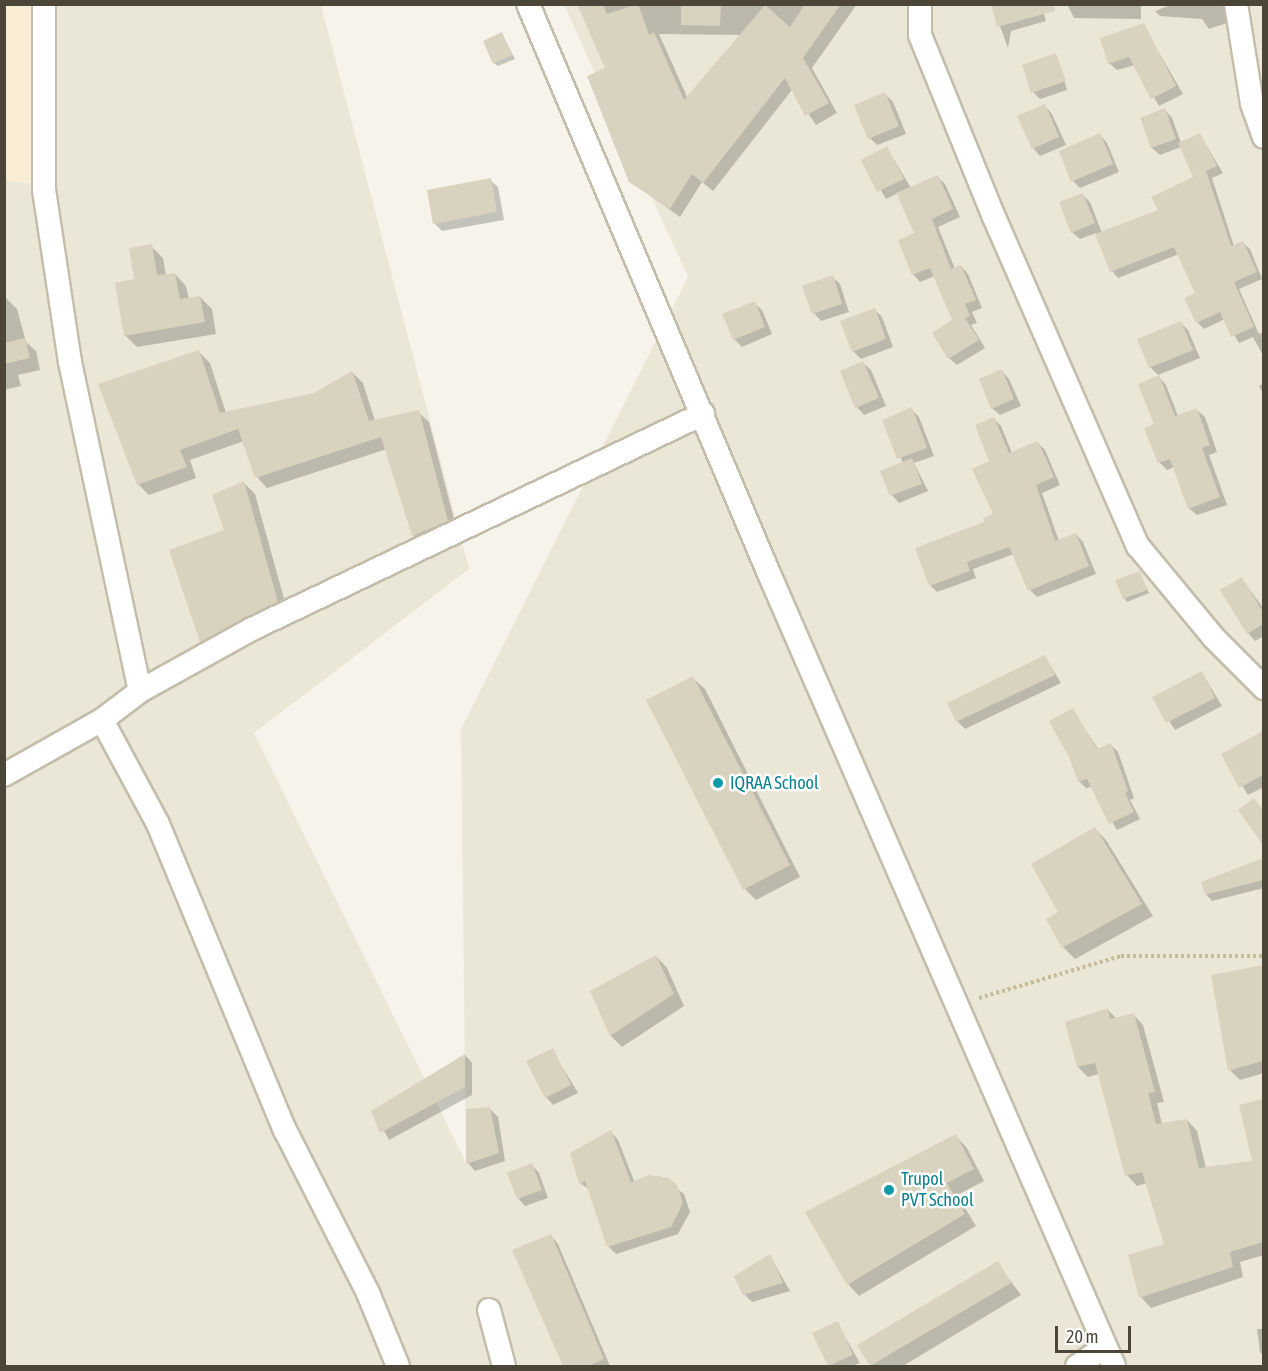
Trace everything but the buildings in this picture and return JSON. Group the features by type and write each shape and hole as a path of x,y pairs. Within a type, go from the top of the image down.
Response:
{"street":[{"path":"44,4 44,190 70,362 140,692"},
{"path":"528,4 767,569 958,1004 1109,1357 1077,1366"},
{"path":"920,4 920,35 1003,237 1138,546 1214,638 1263,688"},
{"path":"1236,4 1247,81 1263,137"},
{"path":"4,775 102,720 140,692 252,629 703,414"},
{"path":"102,720 158,824 285,1130 368,1293 398,1366"},
{"path":"489,1310 504,1366"}],"path":[{"path":"958,1004 1120,956 1263,956"}],"shaded area":[{"path":"5,5 321,5 469,569 254,733 466,1163 461,729 688,277 564,5 1263,5 1263,1366 5,1366"},
{"path":"5,5 35,5 43,186 5,180"}],"place":[{"name":"IQRAA School","path":"718,783"},
{"name":"Trupol PVT School","path":"889,1190"}]}
